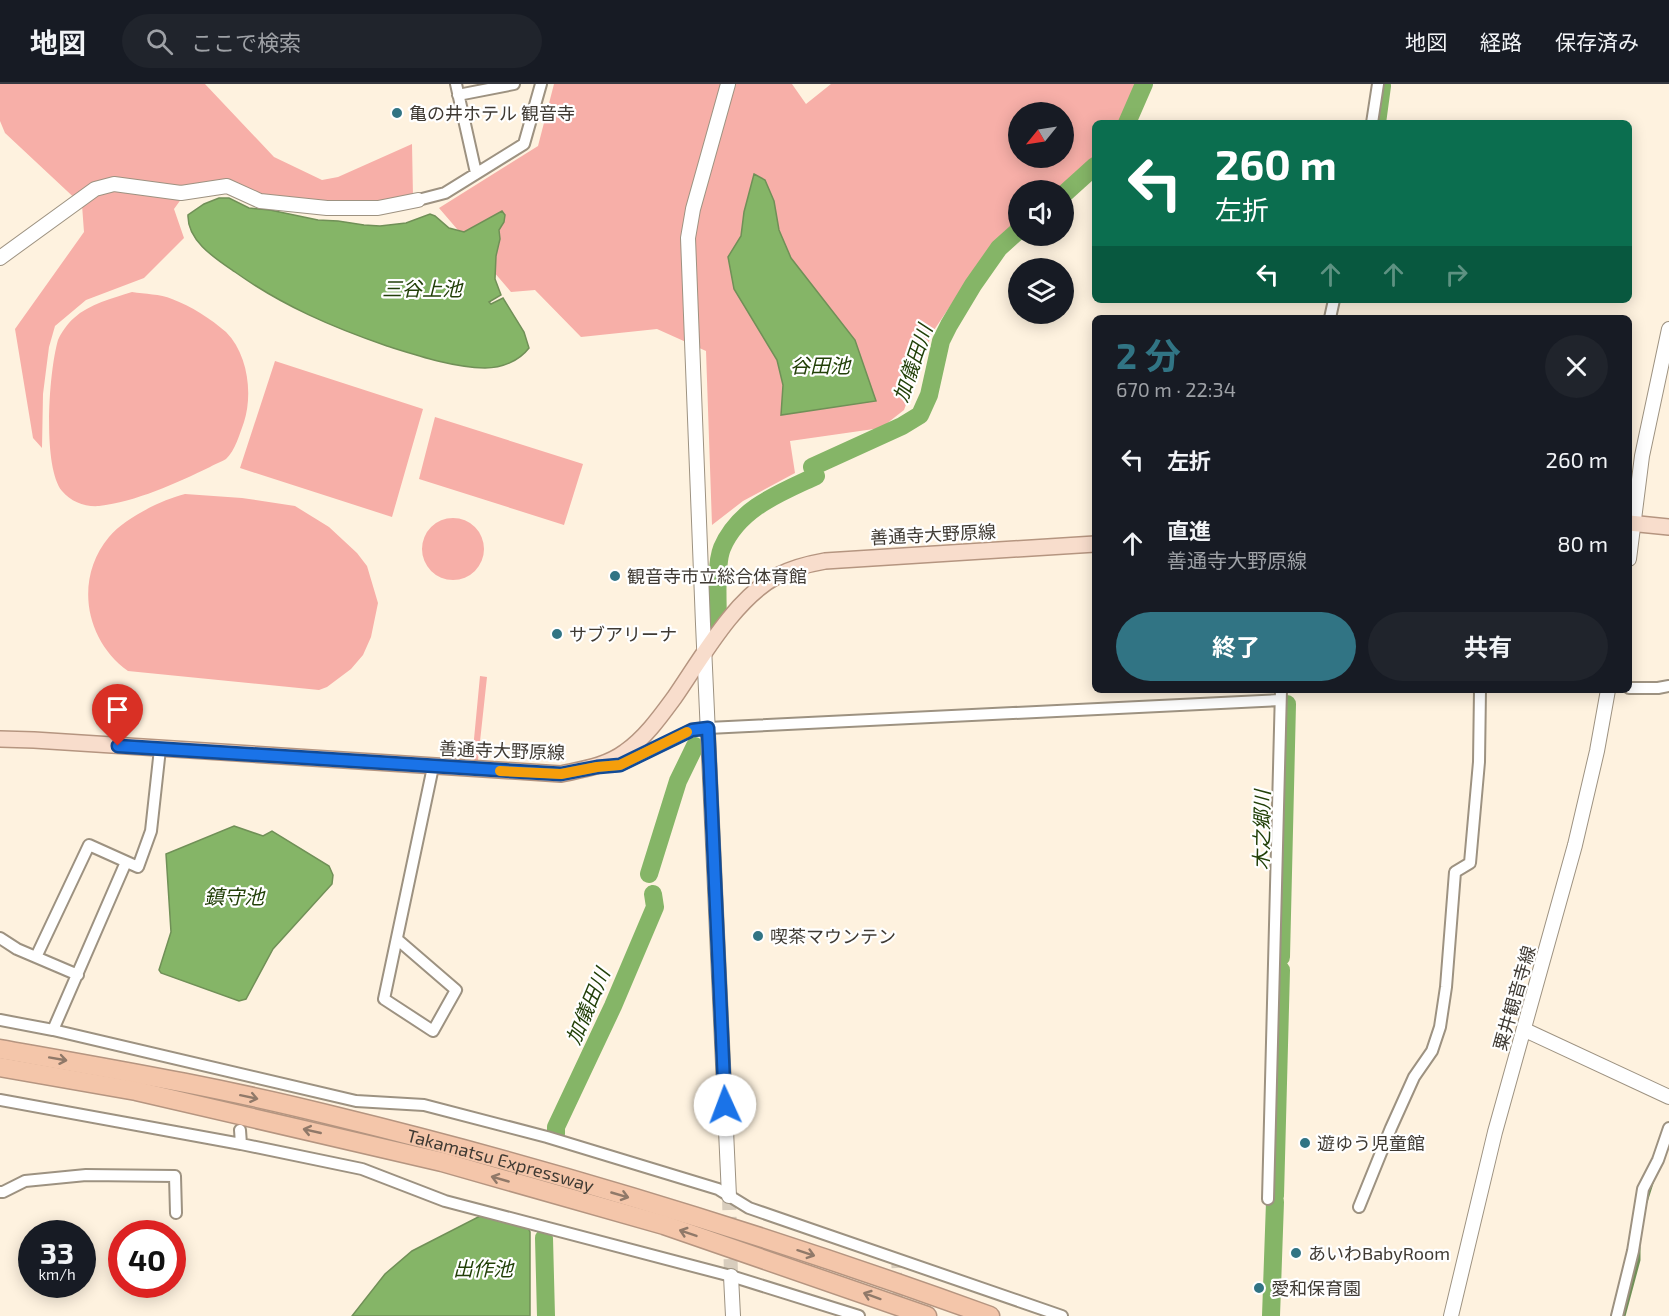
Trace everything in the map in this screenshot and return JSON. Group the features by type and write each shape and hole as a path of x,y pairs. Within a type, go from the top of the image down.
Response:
{"highway":[{"name":"Takamatsu Expressway","path":"0,1049 137,1073 331,1115 449,1145 683,1213 871,1273 990,1316"},
{"name":"Takamatsu Expressway","path":"0,1067 136,1091 442,1162 664,1225 927,1316"}],"main road":[{"path":"1632,523 1669,527"},
{"name":"善通寺大野原線","path":"0,739 553,774 597,767 623,753 661,717 738,609 755,591 775,577 798,567 825,561 1092,544"}],"street":[{"path":"476,173 457,89 514,84"},
{"path":"0,258 95,189 104,185 114,184 181,193 227,186 260,201 327,208 378,208 445,192 524,144 541,84"},
{"path":"728,84 693,209 688,238 729,1197"},
{"path":"1372,120 1378,84"},
{"path":"1632,517 1642,456 1669,329"},
{"path":"1632,688 1669,686"},
{"path":"1359,1207 1414,1077 1432,1051 1440,1027 1446,987 1455,872 1470,863 1479,762 1480,693"},
{"name":"粟井観音寺線","path":"1451,1316 1495,1132 1578,834 1607,693"},
{"path":"597,767 620,765 692,730 708,728 1281,695 1268,1199"},
{"path":"36,957 89,844 138,867 151,831 160,749"},
{"path":"398,940 456,990 433,1031 384,999 433,767"},
{"path":"52,1030 126,862"},
{"path":"0,939 78,975"},
{"path":"0,1020 356,1101 424,1105 576,1146 718,1189 749,1208 1062,1316"},
{"path":"1524,1030 1669,1098"},
{"path":"0,1100 241,1144 362,1169 445,1201 731,1276 859,1316"},
{"path":"1617,1316 1644,1189 1658,1160 1669,1128"},
{"path":"240,1130 241,1144"},
{"path":"0,1192 25,1181 86,1175 175,1176 176,1213"},
{"path":"731,1276 733,1316"}],"shaded area":[{"path":"0,84 205,84 274,157 322,180 338,177 412,144 413,197 378,203 333,204 266,197 225,181 187,191 174,209 184,238 144,278 86,300 55,326 49,347 43,394 42,448 33,438 15,329 84,232 82,205 5,133 0,121"},
{"path":"554,84 792,84 806,104 831,84 1142,84 1123,120 1092,120 1092,161 1071,180 1008,180 1008,232 990,247 932,333 904,410 881,428 790,441 795,473 743,501 712,525 706,351 657,329 581,337 535,290 511,292 439,208 538,146"},
{"path":"132,292 163,296 179,302 201,313 226,332 244,363 248,387 247,411 235,447 224,460 141,496 113,504 84,505 74,501 62,491 56,479 52,461 50,395 58,340 67,325 80,313 102,302"},
{"path":"275,361 423,409 392,517 240,468"},
{"path":"435,417 583,464 564,525 419,479"},
{"path":"185,494 242,498 295,506 329,527 357,553 367,566 378,603 371,637 363,655 351,669 327,687 319,690 128,671 113,658 102,643 89,608 88,590 91,571 98,554 109,537 124,523 155,505"},
{"path":"453,518 465,520 475,527 482,537 484,549 482,561 475,571 465,578 453,580 441,578 431,571 424,561 422,549 424,537 431,527 441,520"},
{"path":"480,676 487,677 478,760 472,760"}],"water":[{"name":"谷田池","path":"754,174 765,180 774,201 779,230 791,258 855,340 876,401 781,415 783,385 777,360 734,289 728,257 741,236 744,212"},
{"name":"三谷上池","path":"219,198 229,198 249,208 364,225 406,223 430,214 449,228 464,232 502,211 505,215 499,230 495,279 501,295 489,302 491,304 503,298 524,332 529,348 515,360 498,367 460,366 387,346 308,315 227,267 197,241 192,233 188,215 204,204"},
{"name":"鎮守池","path":"234,826 263,836 272,831 329,866 333,875 332,884 273,949 246,999 239,1001 161,973 159,970 171,932 166,854"},
{"name":"出作池","path":"482,1215 528,1228 530,1232 530,1316 352,1316 385,1274 412,1251"}],"waterway":[{"name":"加儀田川","path":"1128,120 1144,84"},
{"name":"木之郷川","path":"1377,120 1382,86"},
{"name":"加儀田川","path":"1074,185 1092,169"},
{"name":"加儀田川","path":"812,467 902,426 920,415 929,395 941,341 949,325 973,285 999,248 1008,240"},
{"name":"加儀田川","path":"718,623 718,564 729,534 739,522 762,503 816,476"},
{"name":"木之郷川","path":"1281,957 1287,704"},
{"name":"加儀田川","path":"649,874 678,781 695,746"},
{"name":"加儀田川","path":"556,1134 556,1127 613,1006 655,907 653,894"},
{"name":"木之郷川","path":"1275,1196 1281,970"},
{"path":"1646,1202 1653,1180"},
{"name":"木之郷川","path":"1271,1316 1275,1202"},
{"name":"加儀田川","path":"544,1238 546,1316"},
{"path":"1624,1316 1639,1260 1639,1247"}],"tunnel":[{"path":"729,1196 731,1276"},
{"path":"896,1258 899,1316"}],"slow traffic":[{"path":"500,771 561,774 620,765 687,732"}],"place":[{"name":"亀の井ホテル 観音寺","path":"397,113"},
{"name":"観音寺市立総合体育館","path":"615,576"},
{"name":"サブアリーナ","path":"557,634"},
{"name":"喫茶マウンテン","path":"758,936"},
{"name":"遊ゆう児童館","path":"1305,1143"},
{"name":"あいわBabyRoom","path":"1296,1253"},
{"name":"愛和保育園","path":"1259,1288"}],"route":[{"path":"118,746 561,774 620,765 692,730 708,728 725,1105"}]}
